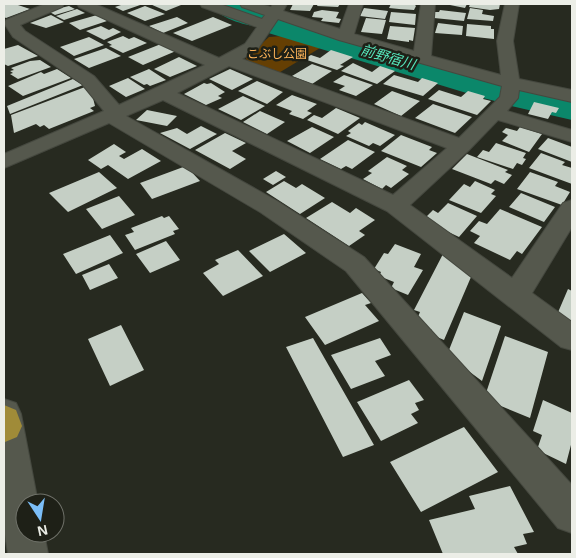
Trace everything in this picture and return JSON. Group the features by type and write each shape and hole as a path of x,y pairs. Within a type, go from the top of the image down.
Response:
{"street":[{"path":"57,4 11,23 19,34 88,80 116,113 117,120 217,176 329,244 355,264 572,514"},
{"path":"84,4 224,62 462,146"},
{"path":"207,4 273,14 345,37 422,58 510,91"},
{"path":"247,4 510,91 572,96"},
{"path":"345,37 356,4"},
{"path":"422,58 428,4"},
{"path":"395,206 462,146 494,113 510,91 505,41 512,4"},
{"path":"4,162 163,92 224,62 251,46 273,14"},
{"path":"163,92 395,206 572,338"},
{"path":"494,113 572,136"},
{"path":"515,296 572,208"},
{"path":"4,420 28,554"}],"green space":[{"name":"こぶし公園","path":"282,36 320,48 277,74 248,63 246,58 269,37"}],"building":[{"path":"4,4 15,4 30,9 6,18 4,17"},
{"path":"119,4 143,4 123,11 115,7 121,5"},
{"path":"150,4 177,4 181,5 166,11"},
{"path":"293,4 314,4 310,11 290,10"},
{"path":"318,4 340,4 338,7 317,6"},
{"path":"391,4 414,4 416,6 414,10 389,8"},
{"path":"445,4 467,4 465,8"},
{"path":"470,4 500,4 499,9 490,10 469,7"},
{"path":"69,6 75,9 55,15 48,11"},
{"path":"145,6 165,14 145,21 127,13"},
{"path":"364,8 388,11 385,19 360,16"},
{"path":"470,8 483,10 482,14 494,16 493,21 467,19"},
{"path":"77,9 85,13 64,20 56,16"},
{"path":"322,10 339,12 336,18 341,19 339,23 321,21 323,18 312,17 314,12"},
{"path":"440,10 466,13 464,21 434,18 435,12"},
{"path":"391,12 416,14 415,25 389,22"},
{"path":"51,15 64,22 46,28 30,23"},
{"path":"97,15 107,21 80,30 69,23"},
{"path":"177,17 188,23 163,33 149,26"},
{"path":"213,17 232,25 192,41 173,33"},
{"path":"366,18 386,20 382,34 361,32"},
{"path":"438,23 463,26 462,35 435,33"},
{"path":"467,24 491,26 491,29 494,29 494,39 466,36"},
{"path":"101,26 109,30 113,28 121,32 104,40 86,31"},
{"path":"390,26 415,28 413,41 387,39"},
{"path":"123,36 129,39 134,37 147,43 123,53 109,46 112,45 107,42"},
{"path":"89,37 104,45 74,56 60,47"},
{"path":"161,44 176,51 143,65 128,57"},
{"path":"18,45 38,56 8,66 4,64 4,49"},
{"path":"106,48 121,56 89,68 74,59"},
{"path":"331,50 353,57 340,65 344,66 337,70 304,59 311,55 320,58"},
{"path":"179,57 197,66 170,77 154,69"},
{"path":"40,60 51,67 18,79 10,74 13,73 10,71 14,70 11,68 30,61"},
{"path":"353,63 372,72 380,66 395,71 377,84 341,71"},
{"path":"312,64 332,71 312,84 292,76"},
{"path":"57,69 71,78 23,96 8,86 41,72 44,74"},
{"path":"149,69 166,80 150,86 144,85 130,77"},
{"path":"230,69 253,79 232,90 209,79"},
{"path":"344,75 373,85 356,96 339,90 345,86 333,82"},
{"path":"394,75 418,82 422,78 438,83 423,96 383,84"},
{"path":"128,78 145,89 126,97 109,86"},
{"path":"73,79 83,85 10,114 7,106"},
{"path":"257,81 283,92 267,104 238,91"},
{"path":"204,83 211,83 225,92 218,96 222,98 206,105 184,94"},
{"path":"85,87 92,94 95,106 90,108 94,111 49,129 44,125 40,127 36,124 14,133 11,115"},
{"path":"439,90 461,97 468,91 485,96 483,99 491,101 477,115 428,99"},
{"path":"392,91 420,101 401,116 374,104"},
{"path":"292,95 317,104 307,111 312,113 303,119 289,114 292,111 276,105"},
{"path":"243,96 265,106 241,120 218,109"},
{"path":"534,102 559,108 556,113 552,112 548,119 528,114"},
{"path":"433,104 472,117 455,133 415,118"},
{"path":"336,108 360,118 338,134 307,120 314,115 322,118"},
{"path":"147,110 177,116 167,126 136,120"},
{"path":"260,111 285,122 267,134 243,122"},
{"path":"365,122 395,135 380,146 373,143 369,146 346,136 351,133 348,131 359,123 362,125"},
{"path":"201,126 217,134 190,149 160,133 177,128 187,134"},
{"path":"312,127 334,137 310,153 287,141"},
{"path":"520,127 542,134 529,152 502,141 508,135 502,132 506,128 517,131"},
{"path":"225,133 246,143 232,151 246,159 230,169 195,150"},
{"path":"401,135 432,147 429,150 437,153 421,167 381,151"},
{"path":"548,138 572,147 572,162 538,149"},
{"path":"348,140 375,152 352,169 346,166 341,169 320,159"},
{"path":"496,143 526,153 523,158 526,159 522,165 517,163 513,169 477,157 483,150 489,152"},
{"path":"114,144 126,152 119,156 124,159 142,149 161,161 128,179 108,165 101,169 88,160"},
{"path":"541,153 565,162 562,165 572,168 572,184 529,168"},
{"path":"467,154 508,170 505,172 512,175 504,184 495,180 491,184 452,169"},
{"path":"387,157 407,166 402,170 409,174 391,188 386,185 382,189 363,179 372,173 368,171"},
{"path":"186,166 200,181 152,199 140,183"},
{"path":"276,171 286,177 273,185 263,179"},
{"path":"99,172 117,188 68,212 49,193"},
{"path":"530,172 558,182 555,186 570,192 562,205 517,189"},
{"path":"284,181 296,188 302,184 325,198 300,214 266,192"},
{"path":"475,181 495,190 491,194 496,196 481,213 449,200 464,184 470,187"},
{"path":"521,193 555,207 544,222 509,207"},
{"path":"119,196 135,215 102,229 86,209"},
{"path":"332,202 350,213 356,208 375,220 359,231 365,235 349,246 306,218"},
{"path":"448,203 477,216 459,237 423,220 433,210 438,213"},
{"path":"500,209 542,227 522,254 517,251 510,260 474,243 480,236 470,231 479,221 487,224"},
{"path":"162,216 164,218 169,216 179,229 173,231 175,234 135,250 125,235 134,232 131,228"},
{"path":"284,234 306,253 270,272 249,251"},
{"path":"110,235 123,253 76,274 63,254"},
{"path":"166,241 180,260 150,273 136,254"},
{"path":"395,244 421,254 414,267 423,270 408,295 391,288 394,282 379,276 381,272 374,269 384,253 388,254"},
{"path":"238,250 263,276 223,296 203,273 219,264 215,260"},
{"path":"443,254 471,277 444,340 430,334 432,330 421,325 423,322 417,319 420,312 414,310"},
{"path":"109,264 118,278 90,290 82,275"},
{"path":"568,289 572,291 572,329 556,317"},
{"path":"362,293 371,303 365,305 379,321 325,345 305,317"},
{"path":"464,312 501,326 482,381 447,355"},
{"path":"121,325 144,370 110,386 88,339"},
{"path":"505,336 548,352 530,418 484,399"},
{"path":"313,338 374,445 343,457 286,347"},
{"path":"380,338 391,355 375,361 385,376 351,389 331,355"},
{"path":"409,380 424,400 415,403 419,410 411,414 418,423 381,441 357,402"},
{"path":"543,400 572,413 572,441 566,464 537,450 542,435 533,431"},
{"path":"464,427 498,472 421,512 390,462"},
{"path":"510,486 534,532 523,534 527,544 514,547 518,554 443,554 429,520 475,509 469,496"}],"waterway":[{"name":"前野宿川","path":"225,4 256,16"},
{"name":"前野宿川","path":"278,24 499,89"},
{"name":"前野宿川","path":"523,95 572,106"}]}
